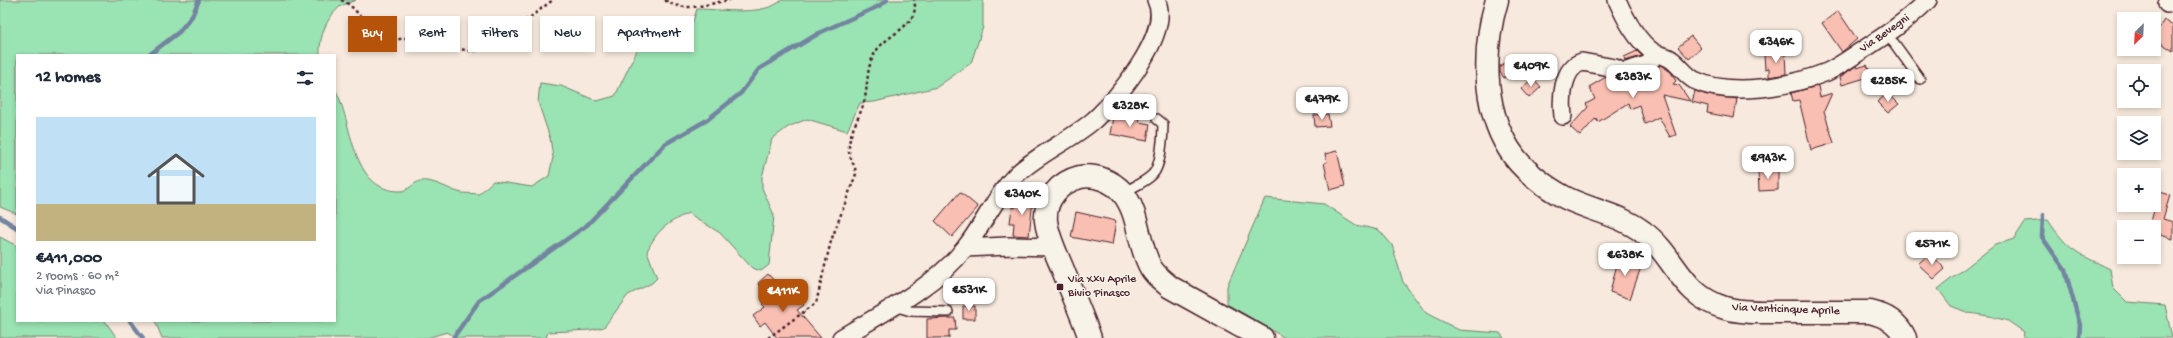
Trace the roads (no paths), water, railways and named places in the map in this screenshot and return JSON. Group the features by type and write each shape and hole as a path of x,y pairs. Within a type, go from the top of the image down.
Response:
{"main road":[{"name":"Via Venticinque Aprile","path":"1497,0 1488,45 1488,82 1491,101 1496,122 1509,150 1530,173 1566,198 1628,223 1641,230 1661,249 1690,288 1713,304 1740,311 1870,312 1883,316 1897,324 1905,338"},
{"path":"1090,338 1053,247 1046,221 1048,207 1054,193 1068,181 1082,177 1094,177 1106,180 1123,193 1132,209 1150,267 1158,278 1170,287 1262,338"}],"street":[{"path":"853,335 944,272 965,248 1006,185 1020,172 1094,120 1133,76 1145,57 1155,36 1160,7 1156,0"},
{"name":"Via Bevegni","path":"1617,0 1629,24 1647,47 1655,53 1665,55 1673,60 1687,75 1694,80 1710,85 1751,89 1786,84 1828,71 1912,16 1928,0"},
{"path":"1563,116 1561,100 1568,75 1576,64 1582,62 1615,68 1623,72 1649,64 1655,53"},
{"path":"965,248 1007,246 1053,247"}],"lane":[{"path":"1885,35 1894,43 1920,79"},
{"path":"1123,193 1153,175 1158,167 1163,124 1157,119"},
{"path":"893,306 911,311 948,312"}],"waterway":[{"path":"150,54 179,32 192,16 199,0"},
{"path":"453,338 479,301 587,225 665,144 707,120 741,93 759,69 821,32 879,6 887,0"},
{"path":"2043,215 2042,237 2065,270 2080,325 2079,338"},
{"path":"0,217 16,227"},
{"path":"131,322 143,338"}],"place":[{"name":"Via Xxv Aprile Bivio Pinasco","path":"1060,287"}]}
